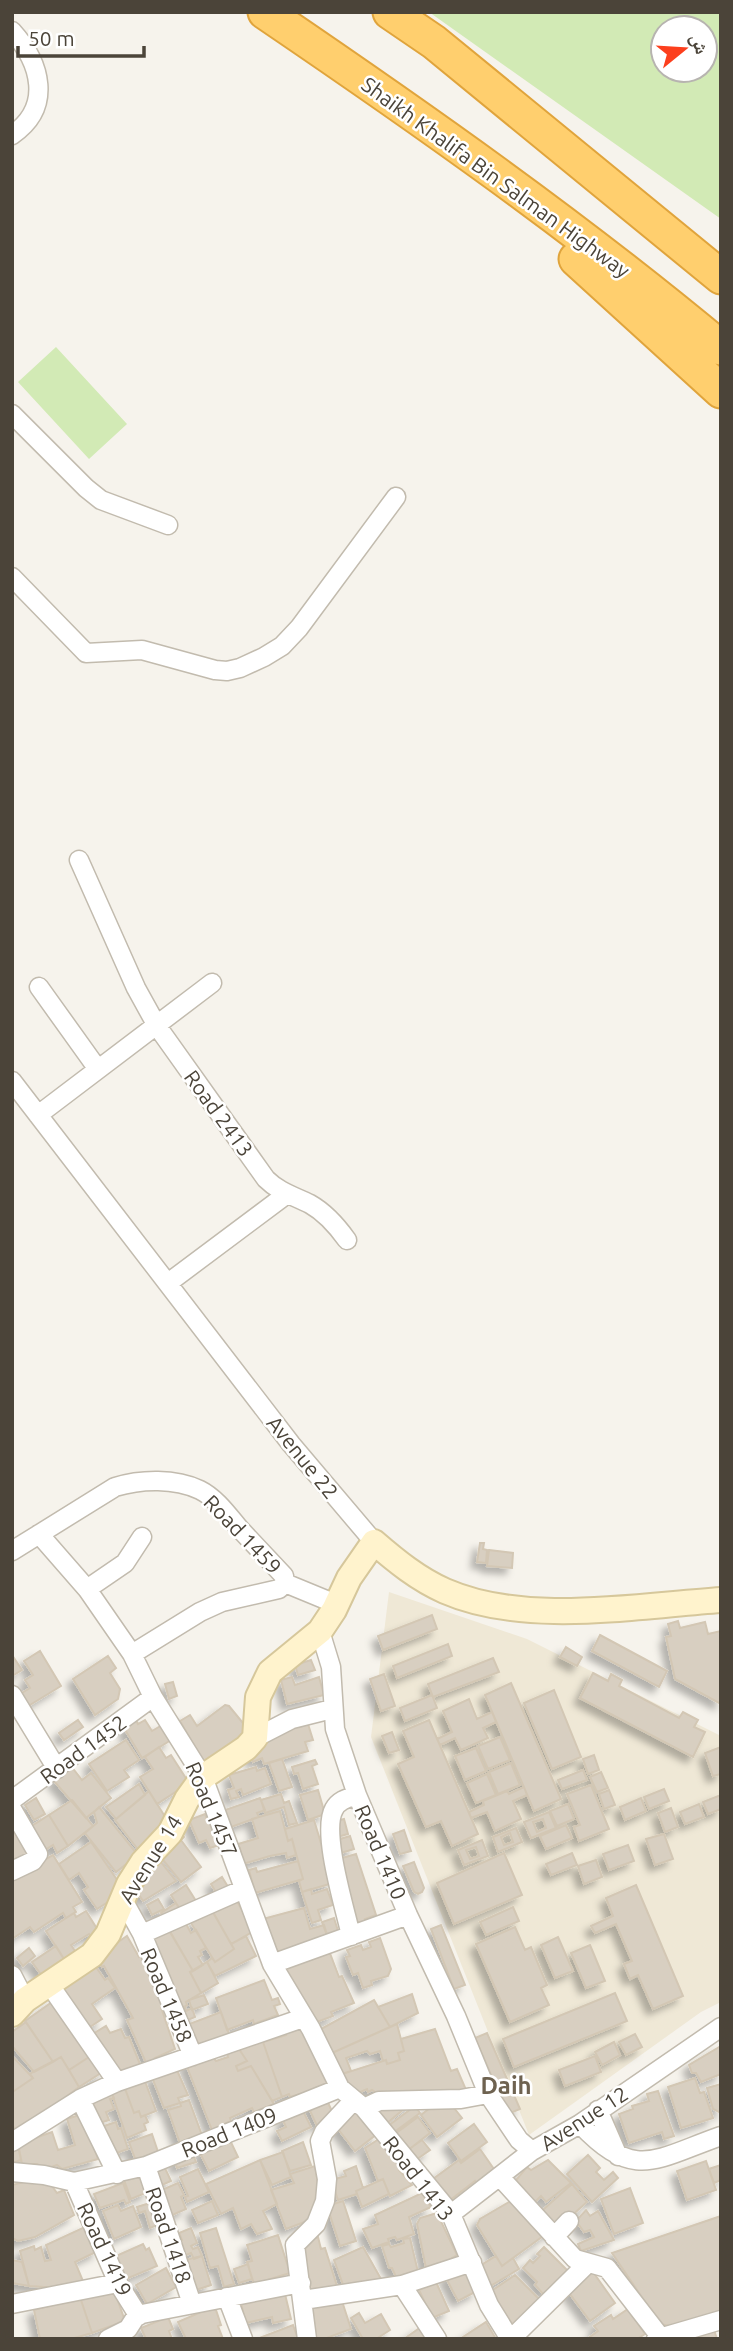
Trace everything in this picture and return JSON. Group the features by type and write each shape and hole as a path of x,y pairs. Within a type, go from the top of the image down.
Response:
{"highway":[{"name":"Shaikh Khalifa Bin Salman Highway","path":"265,12 430,124 666,303 721,348"},
{"path":"390,12 721,252"},
{"path":"434,42 721,277"},
{"path":"430,124 721,391"}],"street":[{"path":"12,31 31,60 39,86 39,97 32,117 12,135"},
{"path":"12,414 101,500 168,525"},
{"path":"12,577 86,653 142,650 215,670 240,668 282,646 299,628 396,497"},
{"name":"Road 2413","path":"79,860 136,988 157,1026 266,1179 287,1194 319,1209 339,1228 347,1240"},
{"path":"38,1115 212,983"},
{"path":"39,987 97,1068"},
{"name":"Avenue 22","path":"15,1090 38,1115 291,1444 374,1542 405,1568 443,1590 508,1608 596,1609 721,1600"},
{"path":"168,1283 287,1194"},
{"name":"Road 1459","path":"12,1551 115,1487 158,1481 181,1484 201,1491 218,1504 284,1576 285,1583 279,1589 222,1602 200,1612 132,1654"},
{"name":"Road 1457","path":"39,1534 86,1589 132,1654 153,1697 203,1777 272,1964 353,2099"},
{"path":"86,1589 125,1563 142,1538"},
{"path":"255,1738 258,1697 263,1683 280,1662 320,1631 349,1578 374,1542"},
{"path":"285,1583 337,1604"},
{"name":"Road 1410","path":"320,1631 331,1667 332,1709 340,1751 356,1795 456,2016 488,2094 519,2140 531,2151"},
{"path":"12,1695 57,1769"},
{"name":"Road 1452","path":"12,1800 153,1697"},
{"path":"255,1738 292,1719 332,1709"},
{"name":"Avenue 14","path":"18,2007 101,1946 122,1898 143,1862 170,1833 187,1799 203,1777 246,1748 255,1738"},
{"path":"351,1936 329,1827 335,1806 356,1795"},
{"path":"12,1809 38,1854 33,1861 12,1871"},
{"name":"Road 1458","path":"142,1934 244,1889"},
{"name":"Road 1458","path":"122,1898 142,1934 193,2056"},
{"path":"272,1964 408,1914"},
{"path":"12,1975 18,2007"},
{"path":"49,1983 117,2082"},
{"name":"Road 1458","path":"12,2142 80,2099 117,2082 303,2018"},
{"name":"Avenue 12","path":"451,2214 531,2151 580,2124 721,2027"},
{"name":"Road 1409","path":"12,2172 44,2175 74,2182 146,2166 353,2099 461,2099 488,2094"},
{"path":"80,2099 117,2174"},
{"path":"307,2339 295,2245 299,2238 316,2224 325,2201 327,2179 320,2141 324,2132 353,2099"},
{"name":"Road 1413","path":"353,2099 451,2214 489,2305 511,2339"},
{"path":"598,2110 618,2156"},
{"path":"580,2124 599,2144 618,2156 636,2162 650,2161 721,2136"},
{"name":"Road 1418","path":"146,2166 192,2304"},
{"path":"500,2177 575,2259 607,2267 659,2338 721,2320"},
{"name":"Road 1419","path":"74,2182 143,2339"},
{"path":"554,2237 569,2221"},
{"name":"Road 1418","path":"108,2339 124,2332 136,2318 192,2304 227,2297 402,2285 472,2262"},
{"path":"511,2339 587,2264"},
{"path":"12,2304 118,2283"},
{"path":"402,2285 437,2339"},
{"path":"227,2297 243,2339"}],"shaded area":[{"path":"389,1592 527,1639 721,1736 721,2002 701,2012 529,2135 371,1737"}],"green space":[{"path":"429,12 721,12 721,219"},
{"path":"56,347 127,424 89,459 18,382"}],"building":[{"path":"480,1543 484,1543 483,1549 487,1550 486,1563 477,1562"},
{"path":"489,1550 513,1553 512,1568 487,1566"},
{"path":"432,1615 437,1629 383,1650 378,1636"},
{"path":"678,1621 680,1628 705,1622 708,1634 721,1631 721,1704 675,1679 666,1637 671,1636 668,1624"},
{"path":"600,1635 667,1671 659,1687 592,1651"},
{"path":"448,1644 452,1656 397,1678 393,1666"},
{"path":"566,1647 582,1657 577,1666 560,1657"},
{"path":"40,1651 61,1686 25,1708 17,1696 30,1688 25,1680 33,1675 24,1661"},
{"path":"12,1655 22,1670 12,1676"},
{"path":"108,1656 116,1668 110,1673 120,1689 118,1699 95,1715 73,1679"},
{"path":"493,1658 499,1672 433,1697 428,1684"},
{"path":"311,1660 315,1670 298,1675 295,1665"},
{"path":"593,1673 608,1681 611,1674 622,1680 619,1686 679,1718 683,1712 698,1720 694,1727 705,1732 693,1757 580,1698"},
{"path":"384,1674 395,1706 381,1711 370,1679"},
{"path":"292,1677 295,1685 319,1677 324,1695 287,1704 281,1680"},
{"path":"173,1682 177,1696 169,1699 165,1684"},
{"path":"511,1683 561,1799 534,1811 485,1695"},
{"path":"554,1690 581,1757 552,1769 524,1703"},
{"path":"432,1695 437,1708 405,1721 400,1708"},
{"path":"469,1699 477,1719 492,1712 496,1722 483,1728 488,1738 461,1750 455,1738 440,1745 437,1739 452,1732 443,1711"},
{"path":"225,1705 229,1706 247,1728 245,1733 204,1763 180,1721 190,1715 197,1726"},
{"path":"78,1720 83,1727 64,1740 59,1733"},
{"path":"136,1720 138,1724 145,1720 152,1731 162,1725 171,1740 142,1758 124,1728"},
{"path":"429,1720 478,1834 452,1846 441,1821 426,1827 398,1764 414,1757 403,1731"},
{"path":"298,1721 300,1727 308,1724 313,1740 305,1742 308,1751 264,1764 262,1758 253,1762 250,1753 256,1742"},
{"path":"392,1732 399,1750 389,1753 382,1736"},
{"path":"500,1737 510,1760 488,1769 478,1746"},
{"path":"126,1740 139,1760 124,1770 129,1777 107,1791 89,1764"},
{"path":"159,1747 166,1758 171,1755 189,1783 157,1804 140,1777 153,1769 145,1757"},
{"path":"721,1747 721,1774 713,1776 705,1753"},
{"path":"476,1748 486,1771 465,1780 455,1756"},
{"path":"594,1755 599,1770 588,1774 583,1759"},
{"path":"282,1759 292,1787 279,1791 269,1763"},
{"path":"315,1760 317,1764 312,1766 318,1784 303,1789 298,1773 294,1774 292,1767"},
{"path":"511,1763 520,1785 498,1794 489,1772"},
{"path":"71,1766 82,1780 91,1773 111,1798 86,1818 53,1780"},
{"path":"256,1767 257,1771 265,1768 271,1784 243,1795 241,1789 236,1791 239,1797 231,1799 228,1790 234,1788 229,1775"},
{"path":"583,1770 587,1780 562,1789 558,1780"},
{"path":"601,1772 608,1788 597,1792 590,1777"},
{"path":"487,1774 496,1795 476,1803 467,1783"},
{"path":"139,1784 145,1795 116,1819 106,1807"},
{"path":"591,1785 609,1829 579,1841 574,1827 580,1825 567,1794"},
{"path":"524,1787 527,1795 513,1801 521,1819 495,1831 487,1812 471,1818 469,1812 484,1805 483,1801"},
{"path":"664,1789 669,1801 649,1809 644,1797"},
{"path":"318,1790 325,1814 308,1820 300,1795"},
{"path":"609,1790 615,1805 604,1809 599,1794"},
{"path":"149,1791 169,1823 140,1852 115,1820"},
{"path":"281,1794 284,1803 289,1801 297,1823 289,1825 284,1807 265,1813 261,1800"},
{"path":"721,1795 721,1809 708,1814 703,1802"},
{"path":"36,1798 45,1814 34,1820 25,1805"},
{"path":"260,1798 265,1810 257,1813 259,1817 231,1827 225,1810"},
{"path":"641,1798 646,1811 625,1820 620,1807"},
{"path":"72,1800 93,1826 68,1846 49,1815"},
{"path":"568,1804 574,1819 557,1826 550,1811"},
{"path":"699,1804 704,1817 685,1824 680,1812"},
{"path":"99,1807 138,1855 116,1872 85,1833 97,1823 94,1812"},
{"path":"671,1808 678,1827 665,1832 658,1813"},
{"path":"280,1811 288,1841 292,1839 296,1855 287,1858 286,1853 243,1864 240,1848 236,1849 235,1845 258,1838 252,1819"},
{"path":"549,1812 556,1828 531,1838 524,1822","holes":["543,1819 546,1828 537,1832 533,1822"]},
{"path":"205,1814 208,1822 211,1821 219,1845 210,1848 206,1840 199,1843 189,1820"},
{"path":"49,1815 68,1846 57,1853 53,1845 42,1852 27,1829"},
{"path":"344,1819 348,1834 337,1837 333,1822"},
{"path":"314,1820 333,1883 302,1892 299,1881 303,1879 292,1839 288,1841 285,1829"},
{"path":"566,1825 572,1838 546,1849 540,1836"},
{"path":"516,1828 522,1842 498,1852 493,1837","holes":["510,1833 513,1842 504,1845 501,1837"]},
{"path":"19,1829 30,1854 12,1860 12,1832"},
{"path":"404,1830 411,1851 400,1854 393,1834"},
{"path":"180,1833 184,1837 181,1840 201,1867 181,1882 159,1855"},
{"path":"664,1834 673,1859 655,1865 646,1839"},
{"path":"350,1836 354,1849 341,1853 337,1840"},
{"path":"482,1840 488,1856 464,1865 458,1850","holes":["476,1847 479,1856 470,1859 466,1850"]},
{"path":"91,1842 122,1887 116,1897 97,1909 84,1890 88,1887 79,1873 69,1880 59,1864"},
{"path":"628,1845 634,1861 609,1870 603,1854"},
{"path":"504,1853 522,1895 454,1924 437,1883"},
{"path":"572,1853 577,1865 551,1875 546,1864"},
{"path":"356,1854 376,1915 353,1926 342,1858"},
{"path":"53,1855 82,1902 73,1907 76,1912 66,1918 63,1913 34,1932 30,1927 12,1939 12,1877"},
{"path":"596,1860 602,1877 584,1884 578,1866"},
{"path":"160,1861 176,1881 143,1901 134,1887"},
{"path":"298,1861 303,1879 255,1893 249,1870 256,1868 257,1872"},
{"path":"414,1862 424,1888 418,1894 414,1892 403,1866"},
{"path":"222,1877 230,1890 219,1897 211,1884"},
{"path":"186,1885 196,1901 181,1911 171,1895"},
{"path":"636,1885 683,1996 653,2009 638,1975 630,1979 624,1964 632,1961 616,1924 595,1933 591,1926 613,1916 606,1898"},
{"path":"311,1889 312,1894 327,1889 333,1905 318,1910 321,1920 312,1923 302,1892"},
{"path":"234,1896 254,1931 231,1944 211,1909"},
{"path":"158,1899 164,1909 152,1915 147,1905"},
{"path":"176,1903 180,1909 165,1919 161,1913"},
{"path":"513,1907 519,1921 486,1935 480,1922"},
{"path":"304,1908 310,1929 324,1925 328,1938 274,1957 263,1919"},
{"path":"86,1911 99,1932 91,1937 89,1934 71,1945 79,1957 67,1964 46,1931 74,1913 76,1917"},
{"path":"213,1912 234,1949 215,1962 191,1923"},
{"path":"334,1918 339,1934 328,1938 322,1922"},
{"path":"185,1922 191,1933 196,1930 206,1948 200,1951 202,1955 198,1957 203,1965 193,1971 170,1932"},
{"path":"441,1925 465,1985 454,1989 431,1929"},
{"path":"515,1927 525,1950 531,1947 547,1985 541,1988 549,2005 510,2022 476,1944"},
{"path":"168,1928 193,1971 190,1972 201,1993 177,2011 148,1939"},
{"path":"127,1936 139,1957 142,1956 163,2006 161,2007 175,2049 155,2058 157,2062 147,2065 127,2020 133,2018 104,1966 102,1967 96,1957"},
{"path":"246,1936 256,1956 215,1976 207,1962 212,1958 215,1962 234,1949 231,1944"},
{"path":"558,1937 573,1971 555,1978 541,1945"},
{"path":"380,1938 391,1969 388,1976 371,1981 372,1985 363,1988 358,1973 353,1975 346,1957 350,1956 347,1950 361,1945 363,1950 371,1947 369,1942"},
{"path":"590,1945 605,1981 586,1988 571,1953"},
{"path":"56,1946 64,1959 42,1976 32,1962"},
{"path":"29,1948 35,1956 23,1966 17,1958"},
{"path":"328,1948 339,1977 342,1976 354,2003 331,2012 333,2016 309,2025 293,1981 290,1982 284,1965"},
{"path":"91,1960 105,1980 108,1978 115,1988 92,2004 102,2019 87,2029 56,1985"},
{"path":"207,1962 218,1983 201,1993 190,1972"},
{"path":"264,1980 272,2000 278,1998 280,2004 274,2006 278,2015 254,2024 253,2020 227,2030 216,1998"},
{"path":"615,1993 627,2021 514,2067 503,2039"},
{"path":"412,1994 418,2013 390,2027 378,2007"},
{"path":"204,1995 208,2004 192,2010 189,2000"},
{"path":"55,2000 92,2055 69,2070 61,2057 53,2062 25,2021"},
{"path":"374,2000 390,2027 332,2053 321,2029"},
{"path":"185,2007 186,2011 192,2008 195,2017 183,2022 179,2010"},
{"path":"221,2012 229,2034 192,2048 184,2026"},
{"path":"26,2022 53,2062 34,2072 12,2046 12,2032"},
{"path":"397,2024 404,2051 398,2053 400,2060 387,2064 380,2051 370,2054 367,2051 346,2058 351,2071 342,2074 332,2053"},
{"path":"106,2026 110,2033 121,2029 125,2038 129,2037 142,2069 118,2076 91,2035"},
{"path":"296,2028 305,2032 329,2084 315,2088 317,2092 308,2095 307,2092 282,2097 263,2042 286,2035 285,2032"},
{"path":"435,2029 451,2071 457,2069 467,2092 386,2099 372,2090 368,2092 367,2089 351,2096 342,2074 386,2060 387,2064 400,2060 398,2053 404,2051 401,2039"},
{"path":"487,2033 520,2109 508,2114 475,2038"},
{"path":"635,2034 642,2047 626,2055 619,2042"},
{"path":"258,2037 263,2042 282,2097 272,2101 251,2066 238,2071 236,2066 247,2061 239,2049"},
{"path":"614,2042 620,2055 602,2065 595,2052"},
{"path":"721,2046 721,2074 701,2082 696,2073 692,2073 689,2065"},
{"path":"239,2049 247,2061 236,2066 238,2071 251,2066 274,2104 254,2112 252,2108 212,2130 185,2062 210,2054 216,2061"},
{"path":"92,2055 104,2071 79,2087 69,2070"},
{"path":"12,2056 33,2078 14,2091 12,2089"},
{"path":"595,2056 601,2072 565,2086 559,2070"},
{"path":"61,2057 79,2087 15,2130 12,2124 12,2089 14,2091 33,2078 30,2074 34,2071"},
{"path":"176,2068 188,2095 178,2098 180,2103 164,2108 152,2077"},
{"path":"143,2076 156,2111 141,2117 139,2111 134,2113 123,2083"},
{"path":"695,2078 700,2093 704,2092 713,2118 681,2128 668,2087"},
{"path":"123,2083 134,2113 139,2111 141,2117 145,2115 148,2122 144,2124 146,2130 127,2138 110,2088"},
{"path":"721,2084 721,2113 713,2109 707,2088"},
{"path":"111,2091 114,2098 110,2099 114,2109 106,2112 109,2120 96,2124 87,2099"},
{"path":"658,2091 674,2136 664,2139 662,2132 629,2143 619,2114 633,2109 632,2106 649,2101 647,2094"},
{"path":"325,2096 335,2118 317,2126 307,2104"},
{"path":"189,2100 203,2138 181,2146 168,2110"},
{"path":"440,2100 450,2103 462,2118 437,2137 421,2115"},
{"path":"411,2103 386,2124 373,2108"},
{"path":"415,2106 420,2113 393,2133 388,2126"},
{"path":"356,2108 377,2134 355,2151 335,2125"},
{"path":"302,2109 311,2127 282,2141 277,2131 286,2127 282,2118"},
{"path":"82,2114 98,2159 62,2169 57,2165 46,2169 37,2164 22,2164 18,2144 52,2132 58,2150 75,2145 67,2119"},
{"path":"418,2117 430,2133 407,2151 395,2134"},
{"path":"116,2122 118,2129 121,2128 128,2149 111,2155 101,2127"},
{"path":"474,2124 487,2142 461,2161 448,2143"},
{"path":"152,2134 159,2155 137,2164 129,2142"},
{"path":"228,2136 238,2157 209,2171 199,2151"},
{"path":"379,2139 412,2185 390,2196 383,2179 378,2181 365,2148"},
{"path":"422,2140 430,2150 413,2162 405,2152"},
{"path":"303,2142 311,2165 290,2171 282,2151"},
{"path":"18,2146 21,2160 12,2163 12,2147"},
{"path":"480,2149 496,2172 478,2185 475,2181 449,2201 433,2179"},
{"path":"192,2152 196,2162 177,2168 174,2159"},
{"path":"283,2152 291,2177 272,2185 260,2160"},
{"path":"588,2155 600,2168 596,2172 604,2180 613,2172 618,2178 592,2202 567,2174"},
{"path":"260,2160 277,2204 263,2211 272,2229 257,2234 251,2224 241,2229 233,2208 221,2214 206,2184"},
{"path":"548,2160 571,2183 546,2202 541,2196 534,2203 516,2180 527,2167 531,2170"},
{"path":"706,2161 716,2190 687,2200 677,2171"},
{"path":"163,2164 171,2181 155,2188 148,2171"},
{"path":"721,2165 721,2180 714,2183 709,2169"},
{"path":"315,2166 319,2190 310,2220 286,2229 271,2190 294,2183 290,2174"},
{"path":"356,2166 363,2188 356,2191 357,2194 338,2200 331,2180 346,2176 344,2171"},
{"path":"198,2169 209,2192 187,2202 185,2197 188,2196 180,2177"},
{"path":"141,2174 148,2192 131,2199 124,2180"},
{"path":"40,2178 49,2182 57,2193 64,2190 74,2215 35,2237 18,2241 12,2238 12,2185"},
{"path":"383,2179 389,2194 362,2207 356,2191"},
{"path":"123,2183 130,2202 126,2204 124,2200 100,2208 94,2194"},
{"path":"178,2183 184,2195 181,2197 186,2209 168,2217 157,2192"},
{"path":"572,2184 587,2202 551,2234 536,2216"},
{"path":"630,2188 643,2223 614,2234 601,2199"},
{"path":"422,2193 431,2207 409,2217 414,2234 397,2240 395,2237 388,2239 389,2242 372,2248 363,2229 378,2224 375,2215"},
{"path":"212,2201 218,2215 198,2223 192,2210"},
{"path":"343,2201 356,2241 340,2246 327,2206"},
{"path":"153,2202 160,2224 150,2228 145,2211 139,2213 137,2207"},
{"path":"509,2202 516,2204 546,2234 502,2266 477,2225 480,2219"},
{"path":"118,2205 121,2211 133,2206 141,2227 114,2239 103,2211"},
{"path":"586,2210 590,2216 598,2211 614,2240 581,2251 578,2244 594,2237 590,2230 584,2232 576,2221"},
{"path":"437,2213 457,2255 427,2273 417,2224 420,2218"},
{"path":"721,2216 721,2312 670,2326 660,2324 612,2253"},
{"path":"87,2226 98,2251 75,2262 83,2281 60,2288 29,2286 20,2251 34,2246 35,2250 41,2247 45,2261 51,2260 46,2245"},
{"path":"191,2228 197,2243 191,2246 193,2249 198,2247 202,2256 194,2259 191,2253 178,2258 178,2242 182,2240 179,2233"},
{"path":"216,2228 234,2284 224,2287 218,2266 210,2268 200,2233"},
{"path":"278,2235 290,2273 254,2284 247,2262 252,2261 247,2245"},
{"path":"318,2237 321,2249 325,2248 337,2286 311,2294 296,2243"},
{"path":"410,2238 418,2272 397,2279 392,2268 389,2268 382,2246 389,2244 391,2247"},
{"path":"143,2244 146,2250 149,2248 157,2266 126,2279 116,2256"},
{"path":"363,2247 381,2279 345,2290 334,2260"},
{"path":"544,2247 568,2271 544,2295 535,2285 537,2282 523,2268 530,2260 533,2263 540,2256 537,2254"},
{"path":"202,2256 211,2285 193,2291 181,2261"},
{"path":"496,2256 502,2266 513,2258 519,2269 487,2288 478,2267"},
{"path":"12,2260 22,2262 29,2286 12,2283"},
{"path":"248,2264 252,2279 239,2283 234,2269"},
{"path":"465,2267 477,2291 458,2301 445,2276"},
{"path":"166,2268 176,2287 147,2304 136,2285"},
{"path":"593,2272 615,2303 590,2321 567,2290"},
{"path":"515,2275 543,2303 516,2330 487,2294"},
{"path":"436,2282 449,2311 432,2318 419,2290"},
{"path":"114,2290 125,2321 92,2333 80,2297"},
{"path":"284,2290 291,2319 273,2323 272,2317 246,2323 240,2300"},
{"path":"80,2297 92,2333 71,2339 40,2339 34,2310"},
{"path":"341,2298 351,2329 324,2339 313,2339 309,2306"},
{"path":"210,2308 216,2310 223,2339 186,2339 178,2322"},
{"path":"628,2309 645,2334 637,2339 587,2339 598,2331 594,2326 611,2315 613,2319"},
{"path":"359,2313 365,2323 381,2314 390,2330 376,2339 363,2339 351,2318"},
{"path":"168,2317 173,2329 169,2331 172,2339 146,2339 141,2328"},
{"path":"486,2322 496,2339 460,2339"},
{"path":"293,2325 298,2339 257,2339"},
{"path":"421,2327 428,2339 404,2339"},
{"path":"714,2330 717,2339 696,2339 695,2336"}],"district":[{"name":"Daih","path":"506,2085"}]}
